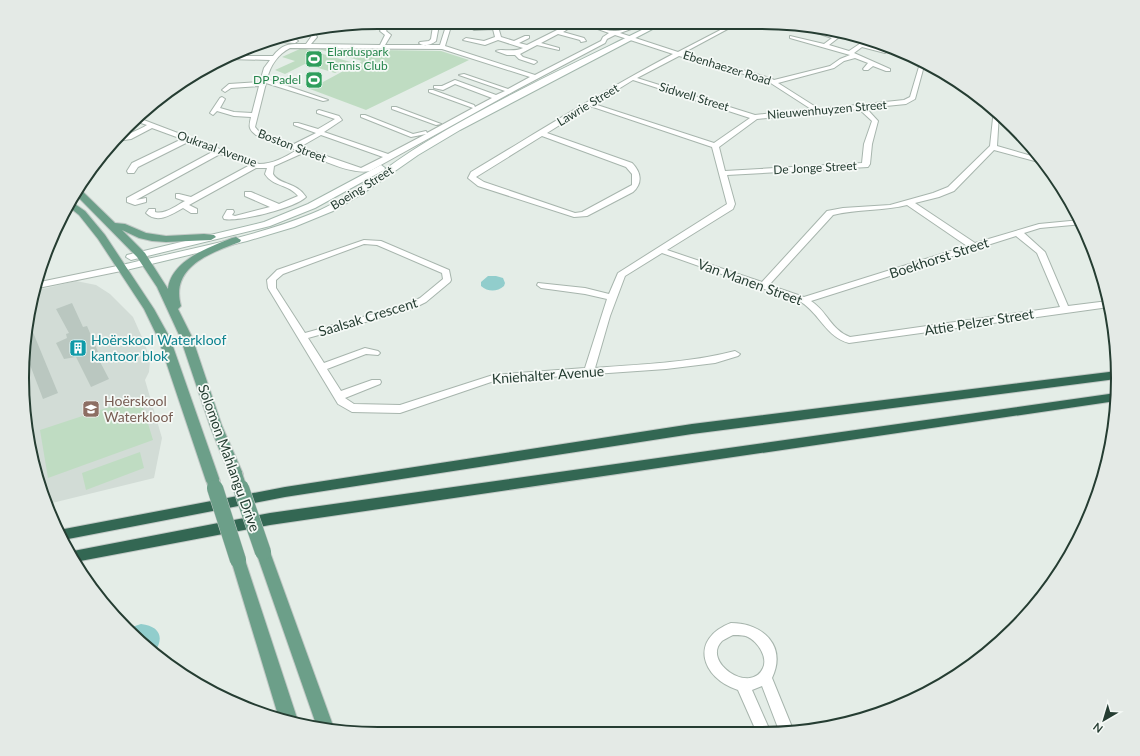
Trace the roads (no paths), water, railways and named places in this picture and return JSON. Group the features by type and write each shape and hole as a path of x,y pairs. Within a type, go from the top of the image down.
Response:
{"highway":[{"path":"66,534 285,492 692,429 1111,375"},
{"path":"78,555 270,519 1110,398"},
{"path":"938,422 1110,404"}],"main road":[{"name":"Boeing Street","path":"143,258 236,240 293,223 332,207 351,198 430,143 546,79 643,29"},
{"name":"Boeing Street","path":"42,284 143,258 211,237 267,224 312,206 535,83 648,29"},
{"name":"Solomon Mahlangu Drive","path":"81,194 143,258 162,287 186,337 216,426 236,474 324,723"},
{"name":"Solomon Mahlangu Drive","path":"74,207 82,213 102,237 149,310 164,338 204,452 287,715"},
{"path":"110,223 125,227 133,233 151,238 169,239 211,237"},
{"path":"186,337 173,293 174,284 183,270 194,260 214,249 236,240"},
{"name":"Boeing Street","path":"45,275 120,264"}],"street":[{"path":"382,45 388,35 383,31 384,29"},
{"path":"382,45 432,42 435,29"},
{"path":"442,47 448,29"},
{"path":"495,29 498,38"},
{"path":"555,29 583,40"},
{"path":"500,51 516,53 564,29"},
{"name":"Ebenhaezer Road","path":"601,29 774,82 818,111"},
{"name":"Boeing Street","path":"366,169 603,42 606,37 627,29"},
{"name":"Lawrie Street","path":"541,133 629,165 634,171 637,180 635,186 584,214 570,215 476,182 473,180 473,176 541,133 632,78 724,29"},
{"path":"285,42 309,43 314,37 313,35"},
{"path":"825,46 836,38 831,36"},
{"path":"514,43 527,37"},
{"path":"792,37 852,54 888,70"},
{"path":"466,40 485,43 498,38 527,47"},
{"name":"Boston Street","path":"366,169 355,169 254,132 252,127 267,68 281,50 286,47 309,43 442,47 536,78"},
{"path":"536,43 557,49"},
{"path":"810,49 816,44"},
{"path":"774,82 832,67 852,54 861,45 876,49"},
{"path":"516,53 521,58 534,62"},
{"path":"240,58 274,58"},
{"path":"866,69 872,63"},
{"name":"Nieuwenhuyzen Street","path":"716,146 755,117 902,104 910,101 913,98 920,67"},
{"path":"363,116 413,136 418,136 517,82 521,72"},
{"path":"462,75 505,89"},
{"name":"Sidwell Street","path":"632,78 755,117"},
{"path":"228,86 263,82 325,100"},
{"path":"472,106 433,89 443,88 455,82 493,96"},
{"path":"222,99 215,112 255,115"},
{"path":"589,104 716,146 731,204 730,207 625,271 619,279 612,297 589,370"},
{"name":"De Jonge Street","path":"723,172 865,165 868,144 874,121 861,107"},
{"path":"394,108 438,124"},
{"path":"294,147 339,120 319,112"},
{"path":"763,286 830,213 843,210 881,209 910,203 952,189 993,147 995,119"},
{"name":"Oukraal Avenue","path":"142,121 256,165 271,165 303,150"},
{"path":"296,124 389,157"},
{"path":"124,139 132,139 152,125"},
{"path":"131,171 133,167 188,139"},
{"path":"157,147 167,149"},
{"path":"993,147 1033,158"},
{"path":"134,189 142,197 220,151"},
{"path":"211,156 221,160"},
{"path":"152,157 163,162"},
{"path":"188,160 202,161"},
{"path":"152,210 150,214 162,216 256,165"},
{"path":"230,212 227,217 233,219 278,207 301,198 302,196 295,189 272,179 269,174 271,165"},
{"path":"236,167 245,171"},
{"path":"186,170 195,174"},
{"path":"236,176 245,180"},
{"path":"207,181 218,185"},
{"path":"209,190 220,195"},
{"path":"248,194 278,207"},
{"path":"179,196 191,200"},
{"path":"910,203 973,246"},
{"path":"182,205 194,211"},
{"name":"Boekhorst Street","path":"804,300 1039,226 1074,222"},
{"path":"1018,233 1040,251 1065,308"},
{"name":"Saalsak Crescent","path":"271,279 280,272 364,242 378,243 389,247 438,268 446,272 448,276 444,283 415,305 302,337"},
{"name":"Van Manen Street","path":"660,250 804,300 811,305 833,333 849,340"},
{"name":"Kniehalter Avenue","path":"271,279 270,282 272,288 321,368 339,396 347,406 352,408 400,408 493,378 589,370 666,366 715,360 735,354"},
{"path":"541,285 585,291 612,297"},
{"name":"Attie Pelzer Street","path":"849,340 1065,308 1103,305"},
{"path":"321,368 365,351 375,353"},
{"path":"339,396 376,382"},
{"path":"731,629 741,629 751,632 760,638 766,645 770,654 771,663 769,671 765,677 758,682 742,684 724,678 717,671 710,656 711,646 715,638 722,632 731,629"},
{"path":"765,677 784,726"},
{"path":"742,684 761,727"}],"water":[{"path":"488,276 503,278 505,283 504,286 495,290 484,288 481,286 481,282"},
{"path":"141,624 153,627 159,634 160,638 157,648 148,640 133,627"}],"place":[{"name":"Elarduspark Tennis Club","path":"314,59"},
{"name":"DP Padel","path":"314,80"},
{"name":"Hoërskool Waterkloof kantoor blok","path":"78,348"},
{"name":"Hoërskool Waterkloof","path":"91,409"}]}
